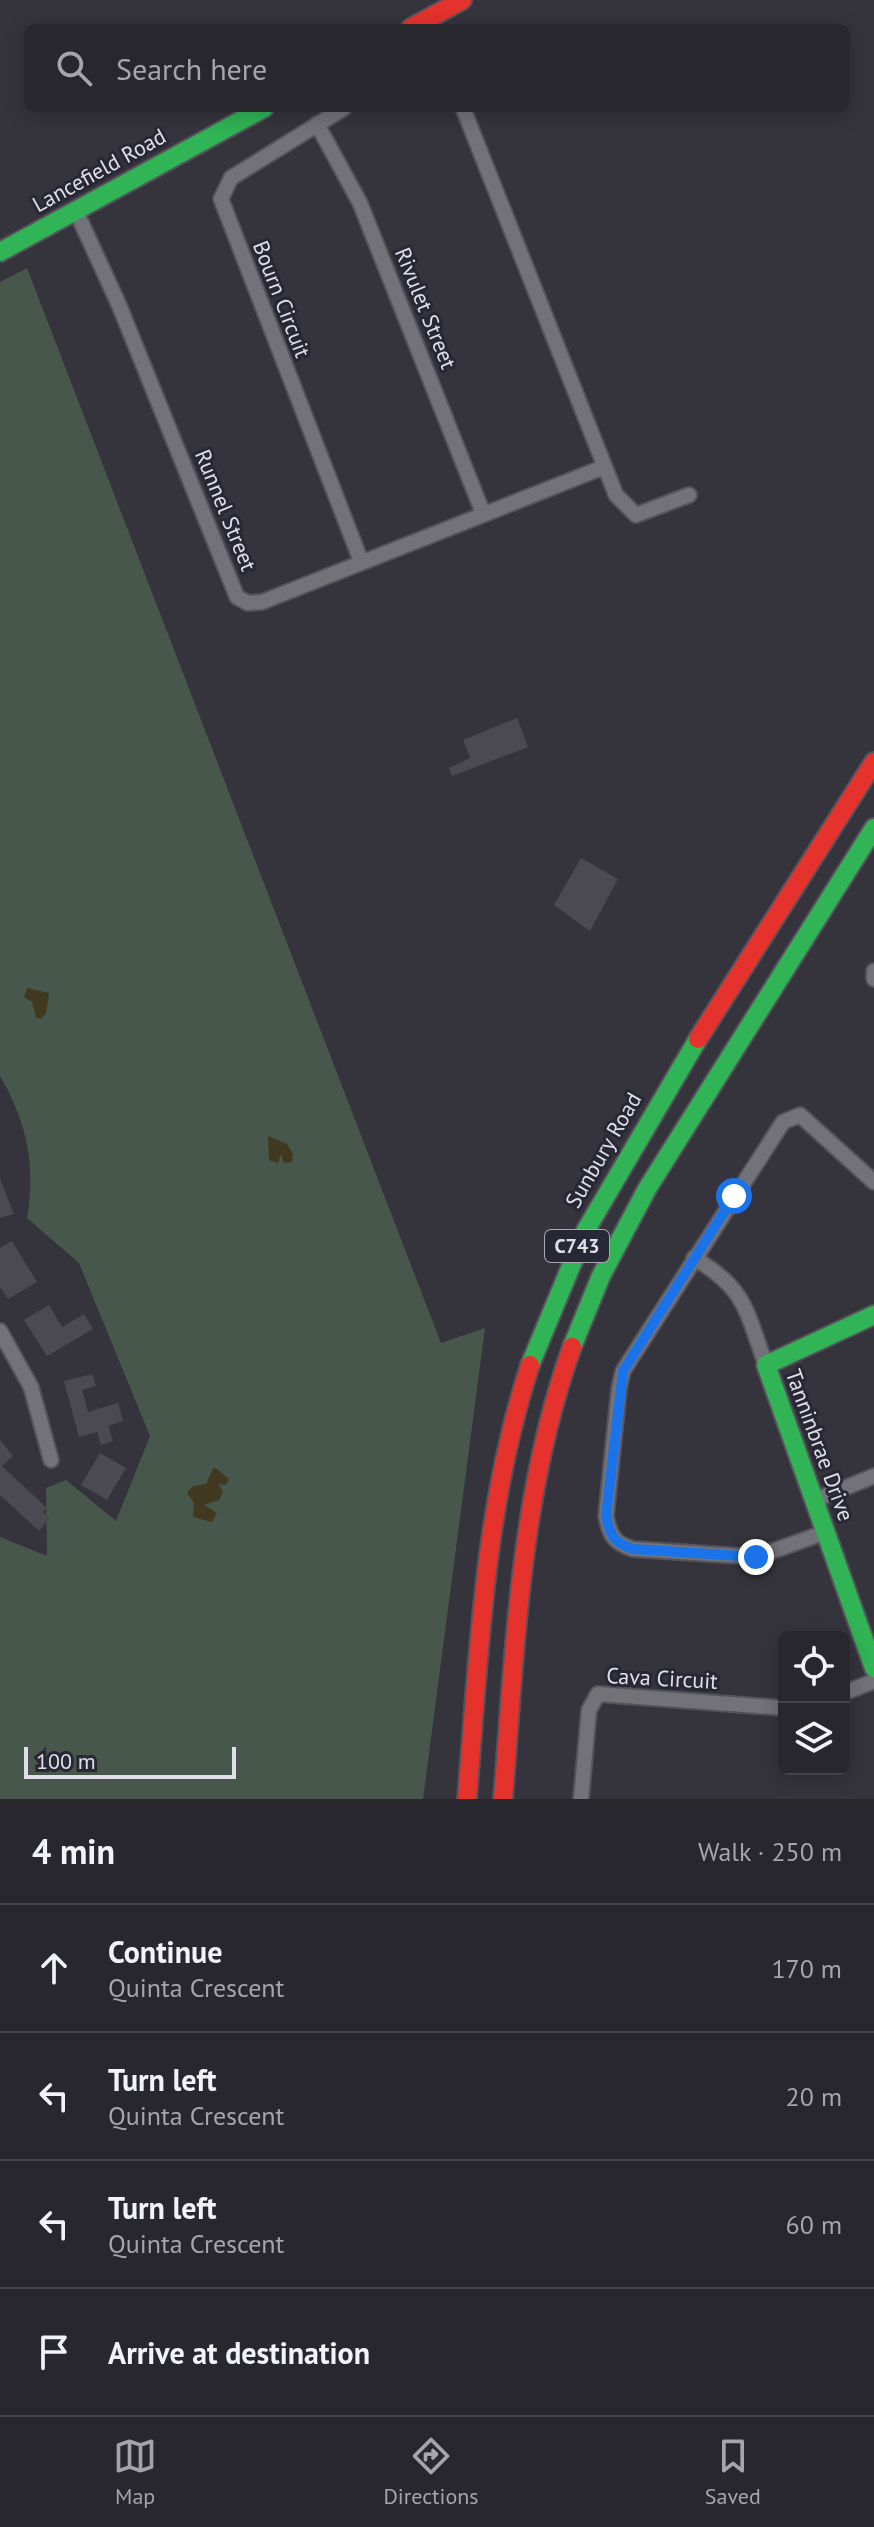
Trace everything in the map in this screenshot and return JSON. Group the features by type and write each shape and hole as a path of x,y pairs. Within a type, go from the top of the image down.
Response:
{"main road":[{"path":"418,24 462,0"},
{"name":"Lancefield Road","path":"0,252 257,112"},
{"name":"Sunbury Road","path":"467,1799 490,1541 503,1462 553,1297 591,1216 631,1144 874,762"},
{"name":"C743","path":"503,1799 522,1575 536,1483 551,1412 584,1320 629,1217 874,828"},
{"path":"766,1365 874,1315"},
{"name":"Tanninbrae Drive","path":"766,1365 871,1646 874,1668"}],"street":[{"name":"Bourn Circuit","path":"337,112 231,178 221,199 361,561"},
{"path":"465,112 616,495 636,515 689,495"},
{"name":"Rivulet Street","path":"317,124 360,203 483,513"},
{"name":"Runnel Street","path":"76,211 119,305 237,597 248,603 262,602 604,467"},
{"path":"874,971 874,979"},
{"path":"826,1532 756,1557 633,1549 619,1544 609,1535 606,1516 623,1371 783,1122 800,1115 874,1182"},
{"name":"Tanninbrae Drive","path":"694,1258 719,1272 736,1289 766,1365"},
{"path":"0,1331 31,1387 51,1460"},
{"path":"815,1500 874,1476"},
{"path":"850,1691 874,1681"},
{"name":"Cava Circuit","path":"581,1799 589,1710 598,1694 624,1693 778,1707"}],"green space":[{"path":"27,268 441,1343 485,1328 423,1799 0,1799 0,1537 47,1556 46,1488 66,1480 116,1521 150,1436 79,1263 27,1218 30,1162 27,1144 17,1110 0,1076 0,282"}],"sand":[{"path":"27,988 49,993 46,1013 41,1019 36,1017 32,1002 24,997"},
{"path":"268,1136 287,1144 293,1154 292,1162 284,1163 281,1154 278,1163 269,1160"},
{"path":"214,1467 229,1479 226,1485 218,1484 223,1491 219,1500 204,1505 217,1513 212,1522 193,1517 194,1503 187,1493 193,1486 206,1484"}],"building":[{"path":"517,718 528,747 452,776 449,768 470,758 463,740"},
{"path":"581,858 618,879 590,931 554,905"},
{"path":"0,1179 14,1214 0,1218"},
{"path":"12,1241 37,1282 8,1299 0,1287 0,1248"},
{"path":"49,1305 62,1327 84,1314 93,1329 47,1356 24,1320"},
{"path":"92,1374 96,1386 82,1390 88,1412 118,1403 123,1421 108,1426 113,1441 101,1445 97,1432 79,1437 64,1381"},
{"path":"0,1440 13,1456 2,1466 47,1508 43,1512 50,1518 39,1531 0,1495"},
{"path":"100,1453 126,1468 107,1500 81,1485"}],"traffic: fast":[{"path":"0,252 257,112"},
{"path":"572,1347 601,1276 647,1189 874,828"},
{"path":"530,1365 586,1230 698,1039"},
{"path":"874,1315 766,1365 874,1668"}],"traffic: jam":[{"path":"418,24 462,0"},
{"path":"698,1039 874,762"},
{"path":"503,1799 516,1628 530,1514 541,1457 572,1347"},
{"path":"467,1799 480,1634 493,1526 502,1472 530,1365"}],"route":[{"path":"734,1196 623,1371 606,1516 609,1535 619,1544 633,1549 756,1557"}]}
